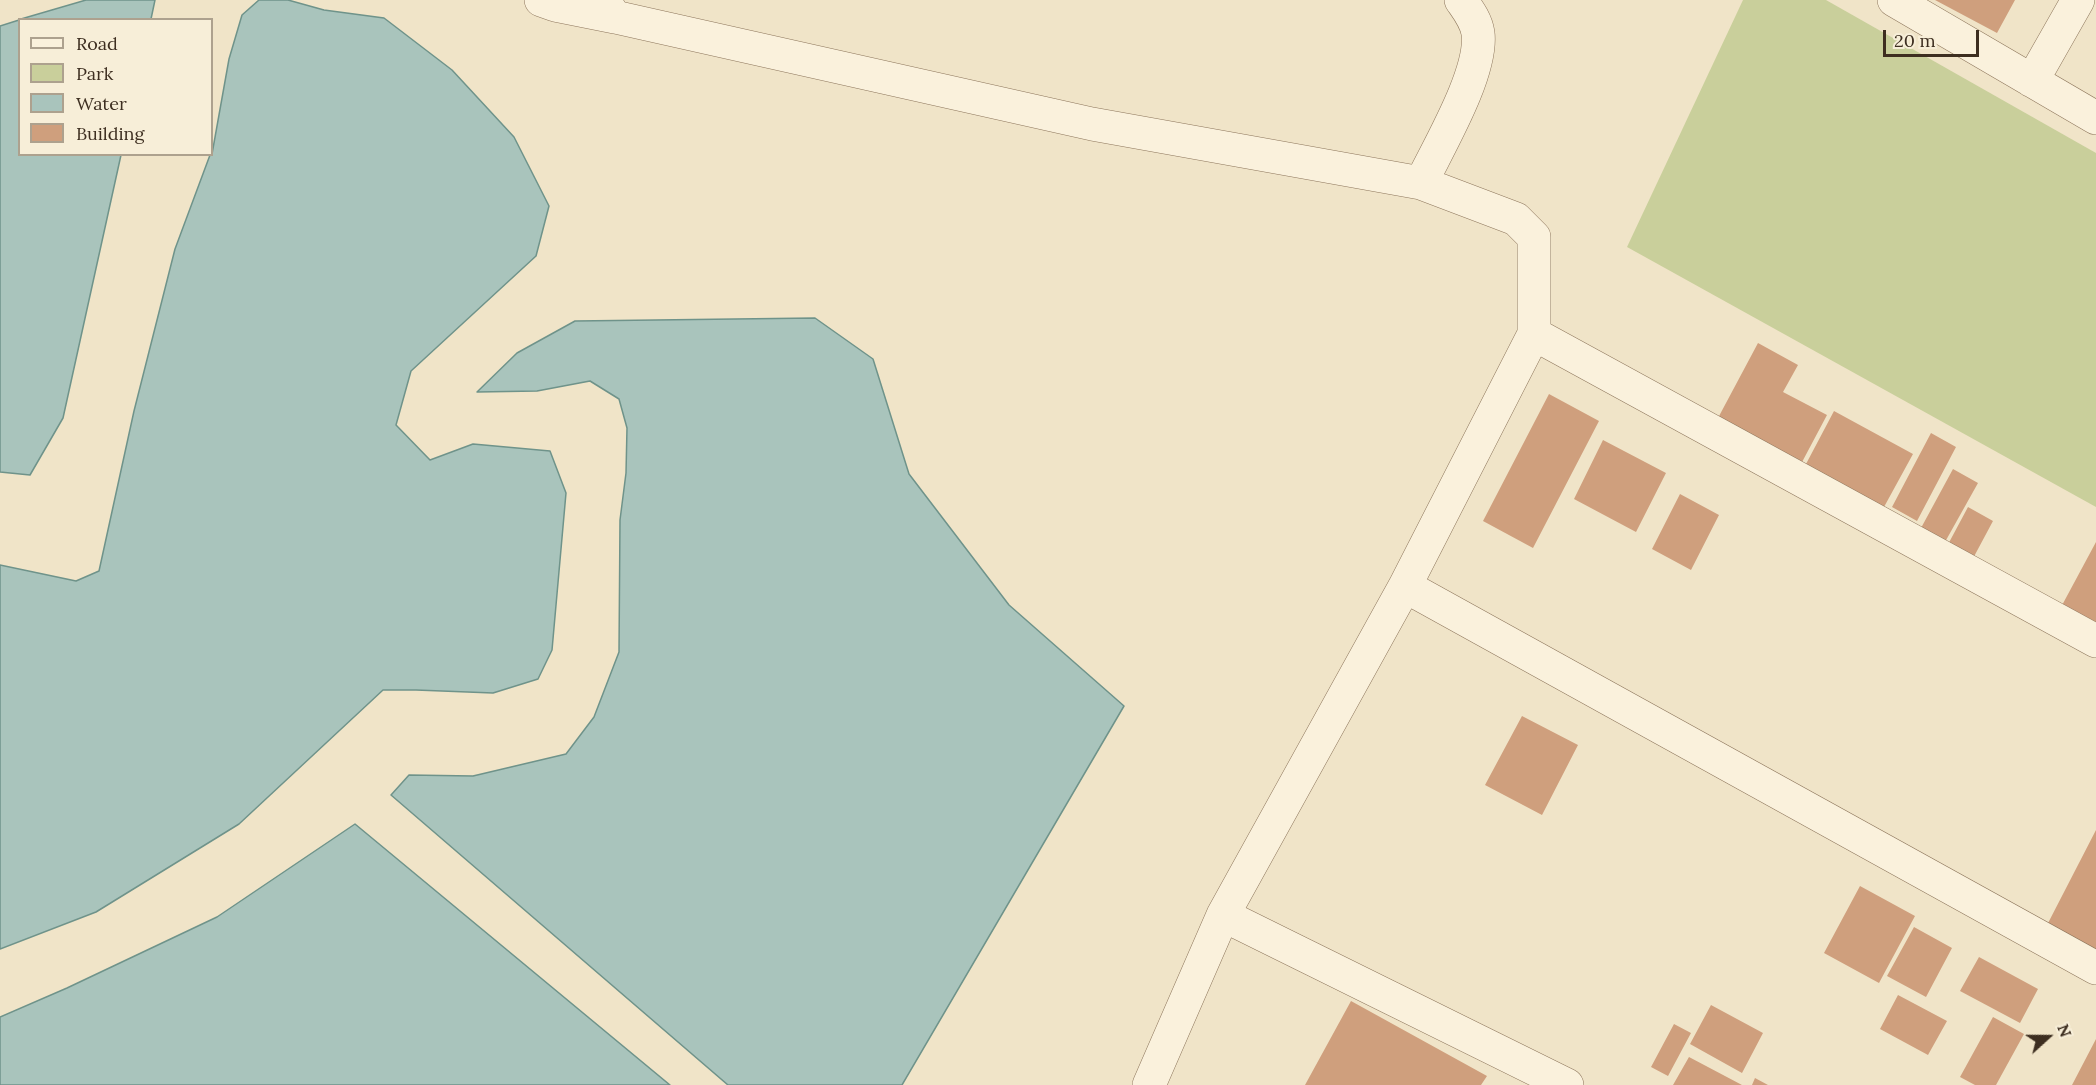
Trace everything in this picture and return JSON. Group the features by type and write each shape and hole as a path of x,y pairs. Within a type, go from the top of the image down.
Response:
{"street":[{"path":"541,0 555,5 609,8 1092,124 1421,183 1516,219 1534,237 1534,334 1405,586 1223,915 1149,1085"},
{"path":"1421,183 1475,63 1478,33 1472,15 1461,0"},
{"path":"1894,0 2096,118"},
{"path":"2032,81 2078,0"},
{"path":"1534,334 2096,641"},
{"path":"1405,586 2096,968"},
{"path":"1223,915 1567,1085"}],"green space":[{"path":"1743,0 1826,0 2096,153 2096,507 1627,247"}],"water":[{"path":"86,0 155,0 151,18 24,18"},
{"path":"259,0 288,0 324,10 384,18 452,70 514,137 549,206 536,256 411,371 396,425 430,460 473,444 550,451 566,493 552,650 538,679 493,693 383,690 239,824 96,912 0,949 0,565 76,581 99,571 134,411 175,249 210,156 213,156 229,59 242,15"},
{"path":"18,20 18,156 121,156 63,418 30,475 0,472 0,26"},
{"path":"815,318 873,359 909,474 1009,605 1124,706 902,1085 728,1085 391,795 409,775 473,776 566,754 594,717 619,652 620,520 626,473 627,428 619,399 590,381 537,391 477,392 517,353 575,321"},
{"path":"355,824 670,1085 0,1085 0,1017 217,917"}],"building":[{"path":"1935,0 2015,0 1997,33"},
{"path":"1758,343 1798,365 1783,392 1827,415 1801,464 1718,418"},
{"path":"1549,394 1599,421 1533,548 1483,521"},
{"path":"1834,411 1913,454 1884,507 1806,464"},
{"path":"1931,433 1956,447 1917,521 1892,507"},
{"path":"1603,440 1666,473 1636,532 1574,499"},
{"path":"1953,469 1978,483 1945,542 1921,528"},
{"path":"1680,494 1719,515 1691,570 1652,549"},
{"path":"1968,507 1993,521 1970,564 1945,550"},
{"path":"2096,542 2096,629 2060,609"},
{"path":"1522,716 1578,745 1542,815 1485,785"},
{"path":"2096,830 2096,954 2046,927"},
{"path":"1860,886 1915,916 1879,983 1824,953"},
{"path":"1914,927 1952,948 1926,997 1887,976"},
{"path":"1979,957 2038,989 2020,1023 1960,991"},
{"path":"1898,995 1947,1021 1928,1055 1880,1029"},
{"path":"1351,1001 1487,1076 1481,1085 1305,1085"},
{"path":"1711,1005 1763,1033 1742,1073 1690,1044"},
{"path":"1993,1017 2024,1034 1996,1085 1975,1085 1960,1077"},
{"path":"1674,1024 1691,1033 1668,1076 1651,1067"},
{"path":"2096,1039 2096,1085 2072,1085"},
{"path":"1689,1057 1742,1085 1673,1085"},
{"path":"1755,1078 1768,1085 1752,1085"}]}
